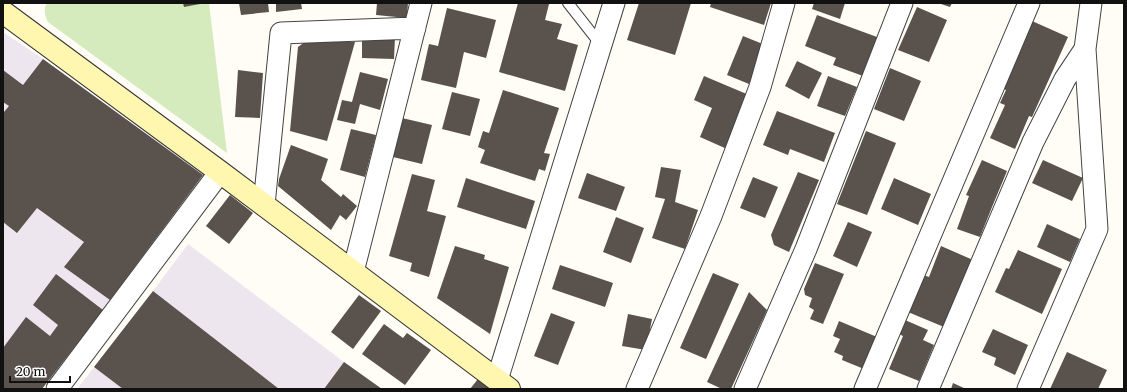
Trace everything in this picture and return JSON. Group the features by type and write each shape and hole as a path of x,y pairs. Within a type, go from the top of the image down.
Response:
{"main road":[{"path":"3,12 220,172 503,385"}],"street":[{"path":"352,272 421,3"},
{"path":"503,385 600,46 614,3"},
{"path":"637,389 713,209 760,86 784,3"},
{"path":"745,389 806,249 902,3"},
{"path":"865,389 1029,3"},
{"path":"1028,389 1097,229 1085,49 1090,3"},
{"path":"264,205 281,33 415,28"},
{"path":"928,389 1032,142 1065,79 1085,49"},
{"path":"57,389 220,172"}],"lane":[{"path":"568,3 600,46"}],"shaded area":[{"path":"3,32 43,59 203,175 130,275 42,389 3,389"},
{"path":"188,244 344,362 382,389 77,389"}],"green space":[{"path":"47,3 209,3 227,153 48,22 45,13"}],"building":[{"path":"183,3 200,3 200,4 184,7"},
{"path":"239,3 268,3 269,12 241,15"},
{"path":"276,3 301,3 302,9 276,12"},
{"path":"377,3 408,3 407,18 376,15"},
{"path":"518,3 549,4 545,20 562,24 557,39 578,45 565,91 499,72"},
{"path":"639,3 691,3 675,55 627,40"},
{"path":"711,3 771,3 764,25 710,7"},
{"path":"814,3 845,3 840,19 812,9"},
{"path":"938,3 952,3 950,7"},
{"path":"917,7 947,20 929,62 898,50"},
{"path":"447,8 496,20 486,58 464,52 456,88 421,80 429,44 438,46"},
{"path":"817,15 877,37 863,76 833,65 836,58 805,46"},
{"path":"1032,21 1068,37 1032,117 1029,116 1015,149 990,138 1005,105 1000,103 1006,90 1002,88"},
{"path":"362,36 395,37 394,59 362,58"},
{"path":"743,36 765,45 749,84 727,75"},
{"path":"306,41 355,42 327,141 290,131 298,47"},
{"path":"43,59 203,175 110,300 64,267 84,242 37,208 17,233 3,222 3,111 4,112 9,106 3,102 3,70 23,85"},
{"path":"797,61 822,73 809,99 785,86"},
{"path":"890,68 921,81 904,121 874,109"},
{"path":"238,70 263,73 260,118 235,117"},
{"path":"360,72 388,79 380,110 360,104 355,124 337,120 342,100 352,102"},
{"path":"704,76 749,95 727,149 700,137 712,108 694,100"},
{"path":"828,76 857,87 845,116 817,106"},
{"path":"503,90 559,108 544,153 550,154 545,171 539,169 535,181 480,163 485,150 478,147 483,131 489,133"},
{"path":"452,92 480,99 470,136 442,129"},
{"path":"777,111 835,133 824,162 790,149 788,155 763,145"},
{"path":"402,118 432,125 422,164 393,157"},
{"path":"351,129 376,135 365,177 340,170"},
{"path":"866,131 896,143 867,215 837,204"},
{"path":"291,145 328,159 321,180 341,197 343,194 357,206 346,220 340,215 331,230 278,186"},
{"path":"982,160 1007,171 980,237 957,229 969,196 966,195"},
{"path":"1043,160 1083,178 1072,201 1032,183"},
{"path":"661,167 681,170 675,202 698,210 685,249 652,238 665,199 655,197"},
{"path":"798,172 819,180 789,252 774,245 771,235"},
{"path":"587,173 625,187 616,211 578,198"},
{"path":"412,174 435,180 427,211 446,216 429,277 410,271 412,263 389,256"},
{"path":"753,177 778,187 765,218 740,208"},
{"path":"466,178 535,201 526,229 457,207"},
{"path":"894,178 931,194 918,225 881,209"},
{"path":"230,195 253,213 229,244 206,226"},
{"path":"616,217 644,228 631,263 603,252"},
{"path":"848,222 872,232 857,267 833,256"},
{"path":"1047,224 1080,239 1070,262 1037,247"},
{"path":"455,246 485,255 484,259 509,267 490,334 437,298"},
{"path":"941,246 973,260 944,327 908,312 923,275 929,277"},
{"path":"1018,250 1062,269 1042,314 995,292 1006,268 1009,269"},
{"path":"815,263 844,274 823,324 810,319 814,310 809,307 812,298 805,295 804,289"},
{"path":"560,265 613,283 605,307 552,289"},
{"path":"713,273 739,284 706,359 680,348"},
{"path":"56,274 103,310 42,389 3,389 3,348 26,317 50,336 58,325 33,305"},
{"path":"153,291 279,389 123,389 94,367"},
{"path":"749,292 767,310 731,389 722,389 707,382"},
{"path":"359,295 381,311 353,349 331,332"},
{"path":"551,313 575,322 558,365 534,356"},
{"path":"628,314 652,319 646,350 622,346"},
{"path":"905,320 928,330 923,340 934,345 919,381 889,369 903,336 899,334"},
{"path":"839,321 877,337 864,369 842,360 843,356 834,352 840,339 833,336"},
{"path":"384,324 403,338 407,333 431,350 405,385 362,354"},
{"path":"993,329 1028,345 1015,375 994,365 996,358 982,352"},
{"path":"1067,352 1107,370 1098,389 1050,389"},
{"path":"344,362 382,389 324,389"},
{"path":"478,379 491,389 470,389"},
{"path":"953,383 966,389 951,389"}]}
